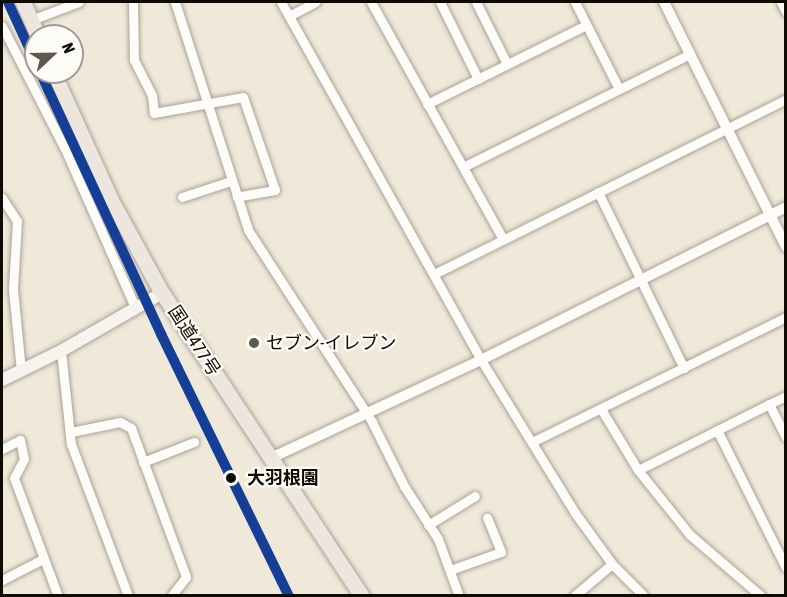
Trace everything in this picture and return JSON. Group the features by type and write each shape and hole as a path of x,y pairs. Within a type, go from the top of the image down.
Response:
{"highway":[{"path":"23,2 33,24"},
{"name":"国道477号","path":"58,84 111,200 162,293 362,596"}],"main road":[{"path":"2,380 61,351 162,293"}],"street":[{"path":"31,20 79,2"},
{"path":"133,2 134,60 153,95 154,113 243,97 275,190 237,197"},
{"path":"175,2 205,104 254,241 364,412 428,525 450,570 459,596"},
{"path":"282,2 481,360 575,513 612,564 644,596"},
{"path":"289,16 315,2"},
{"path":"371,2 503,239"},
{"path":"440,2 478,79"},
{"path":"476,2 507,64"},
{"path":"575,2 619,89"},
{"path":"664,2 786,247"},
{"path":"780,2 786,12"},
{"path":"427,104 586,25"},
{"path":"2,26 65,149 135,307"},
{"path":"463,167 690,54"},
{"path":"434,274 786,99"},
{"path":"182,196 231,181"},
{"path":"598,192 684,368"},
{"path":"2,198 17,220 13,289 21,370"},
{"path":"271,458 364,412 481,360 786,207"},
{"path":"2,291 13,289"},
{"path":"532,442 786,317"},
{"path":"61,351 71,444 128,596"},
{"path":"638,470 786,396"},
{"path":"769,404 786,437"},
{"path":"601,409 638,470 690,535 761,596"},
{"path":"71,432 120,422 131,428 186,578 171,596"},
{"path":"717,430 786,568"},
{"path":"2,449 20,440 24,459 14,478 58,596"},
{"path":"143,462 194,442"},
{"path":"428,525 475,496"},
{"path":"450,570 501,552 487,518"},
{"path":"2,580 43,559"},
{"path":"574,596 612,564"}],"transit line":[{"path":"8,2 24,37"},
{"path":"46,84 161,334 289,596"}],"place":[{"name":"セブン-イレブン","path":"254,343"},
{"name":"大羽根園","path":"231,478"}]}
